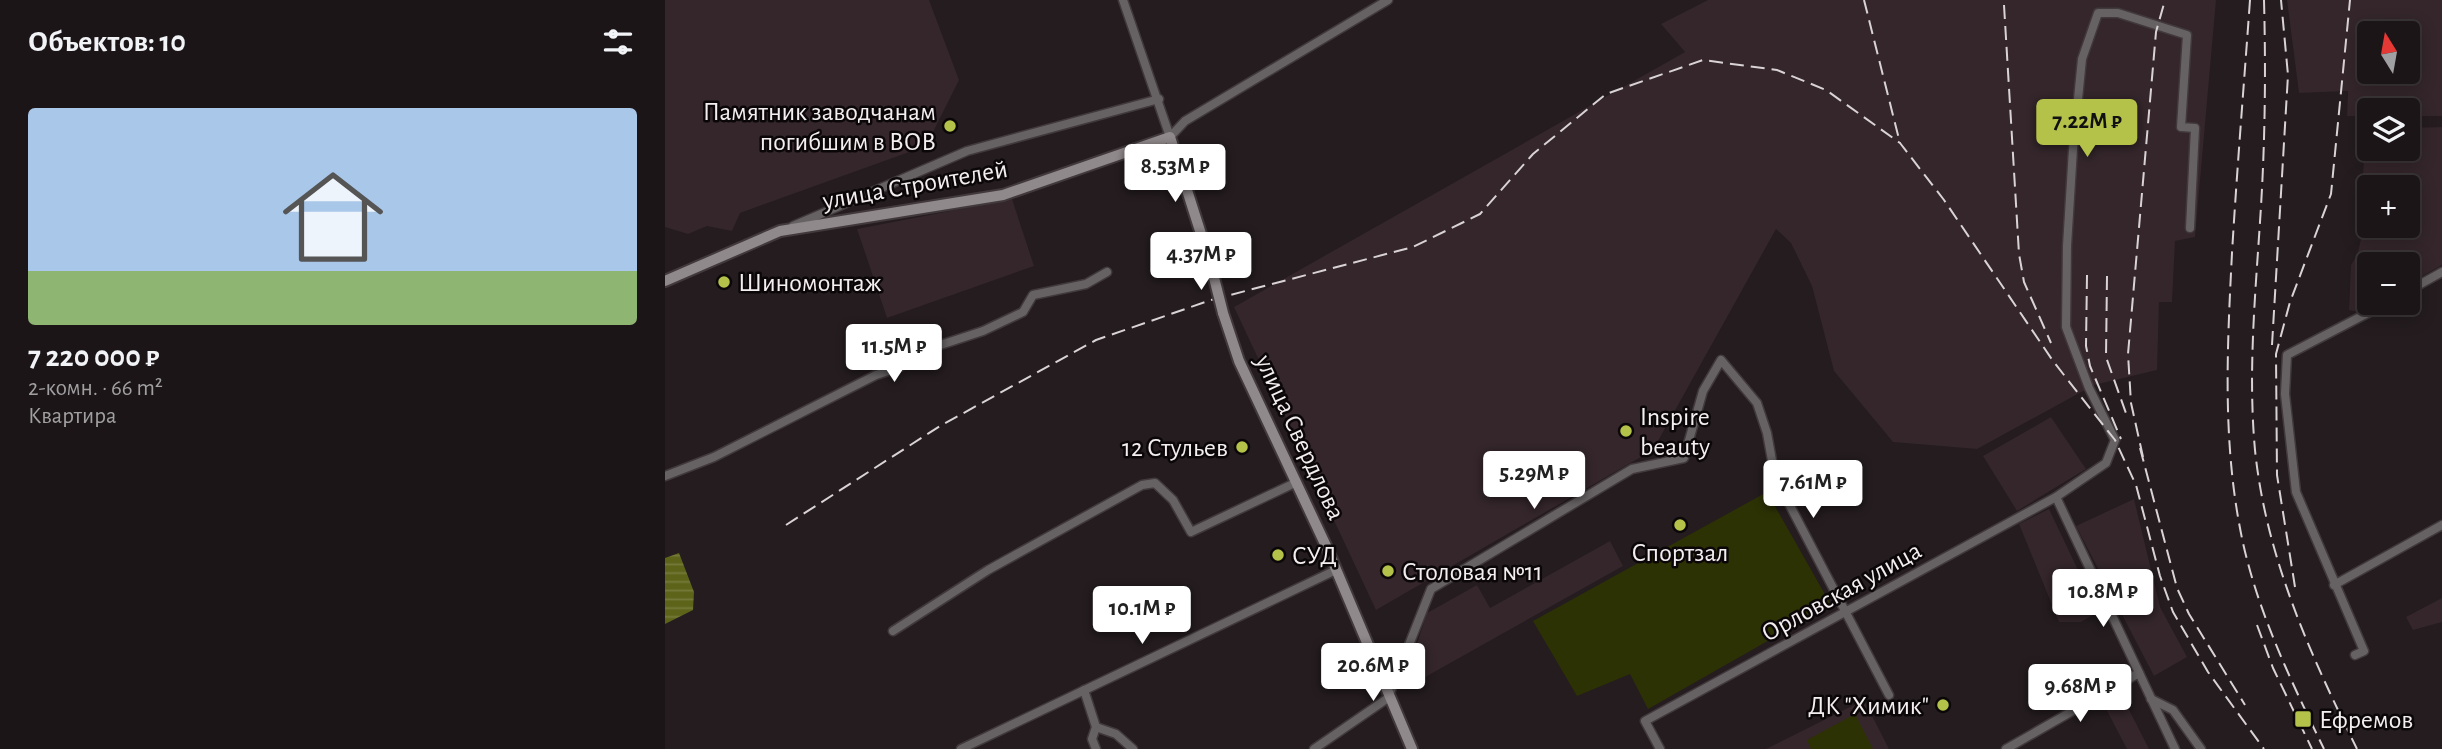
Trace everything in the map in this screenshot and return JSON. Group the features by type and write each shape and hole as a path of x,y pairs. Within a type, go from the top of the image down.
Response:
{"main road":[{"name":"улица Строителей","path":"665,281 780,232 1003,195 1170,137"},
{"name":"улица Свердлова","path":"1170,137 1239,361 1297,482 1412,749"}],"street":[{"path":"1123,0 1170,137"},
{"name":"улица Строителей","path":"1170,137 1185,121 1388,0"},
{"name":"Орловская улица","path":"1660,749 1645,721 2056,497 2106,463 2115,440 2089,388 2066,327 2067,246 2078,98 2083,59 2098,13 2118,13 2187,35 2181,127 2195,128 2190,228"},
{"path":"780,232 967,151 1159,99"},
{"path":"665,476 714,457 876,375 900,367 922,351 983,331 1023,312 1033,295 1086,284 1107,272"},
{"path":"2420,284 2442,272"},
{"path":"2355,655 2364,651 2296,492 2284,394 2287,355 2365,315"},
{"path":"1314,749 1388,698 1431,589 1632,469 1684,458 1703,391 1721,360 1756,403 1767,433 1775,477 1889,695"},
{"path":"893,631 988,570 1142,485 1155,483 1162,489 1191,532 1297,482"},
{"path":"2056,497 2175,749"},
{"path":"2334,585 2442,525"},
{"path":"961,749 1336,570"},
{"path":"2006,749 2139,673"},
{"path":"1084,690 1097,727 1092,739 1096,749"},
{"path":"2151,699 2173,710 2201,749"},
{"path":"1097,727 1116,734 1133,749"}],"shaded area":[{"path":"665,0 929,0 959,80 926,146 740,213 732,231 707,226 688,234 665,227"},
{"path":"1708,0 2216,0 2195,237 2175,241 2172,302 2159,302 2157,370 2094,385 1977,449 1893,442 1834,371 1812,286 1791,243 1776,229 1653,450 1376,610 1234,307 1685,52 1661,24"},
{"path":"2287,0 2442,0 2442,116 2420,116 2420,98 2357,98 2357,116 2347,116 2348,91 2299,93"},
{"path":"2442,127 2442,265 2420,277 2420,252 2358,252 2361,238 2420,238 2420,175 2363,175 2364,161 2420,161 2420,128"},
{"path":"1012,199 1034,266 887,318 857,229"},
{"path":"2357,256 2357,312 2349,310 2351,265"},
{"path":"2051,417 2086,469 2017,511 1983,456"},
{"path":"1767,492 1831,605 1648,709 1630,674 1577,696 1533,621"},
{"path":"2134,499 2160,607 2187,657 2154,676 2076,526"},
{"path":"2049,509 2098,612 2081,622 2059,622 2019,524"},
{"path":"1610,541 1623,566 1411,685 1407,674 1427,613 1477,585 1490,608"},
{"path":"679,553 694,592 693,610 665,624 665,558"},
{"path":"2442,598 2442,622 2413,630 2406,617"},
{"path":"2123,698 2149,749 2127,749 2105,707"},
{"path":"1864,700 1889,749 1766,749"},
{"path":"1855,714 1873,749 1811,749 1807,740"}],"railway":[{"path":"1864,0 1900,143"},
{"path":"2143,457 2131,403 2128,354 2156,32 2165,0"},
{"path":"2250,0 2229,326 2228,398 2232,471 2243,543 2258,596 2289,674 2324,749"},
{"path":"2264,0 2264,139 2252,365 2255,450 2269,528 2280,567 2307,641 2357,749"},
{"path":"2272,345 2288,75 2281,0"},
{"path":"2295,587 2277,475 2276,354 2290,302 2331,194 2350,0"},
{"path":"2004,5 2019,254 2024,282 2051,343"},
{"path":"786,525 940,426 1096,340 1211,300 1413,247 1480,214 1533,154 1606,94 1703,60 1777,70 1826,90 1900,143 1944,200 2053,361 2115,440 2136,485 2160,576 2173,612 2208,672 2264,749"},
{"path":"2087,275 2086,346 2090,366 2121,439"},
{"path":"2107,276 2106,357 2127,416"},
{"path":"2140,448 2177,588 2189,614 2245,705"},
{"path":"2257,625 2273,668 2312,749"}],"place":[{"name":"Памятник заводчанам погибшим в ВОВ","path":"950,126"},
{"name":"Шиномонтаж","path":"724,282"},
{"name":"Inspire beauty","path":"1626,431"},
{"name":"12 Стульев","path":"1242,447"},
{"name":"Спортзал","path":"1680,525"},
{"name":"СУД","path":"1278,555"},
{"name":"Столовая №11","path":"1388,571"},
{"name":"ДК \"Химик\"","path":"1943,705"},
{"name":"Ефремов","path":"2303,719"}]}
